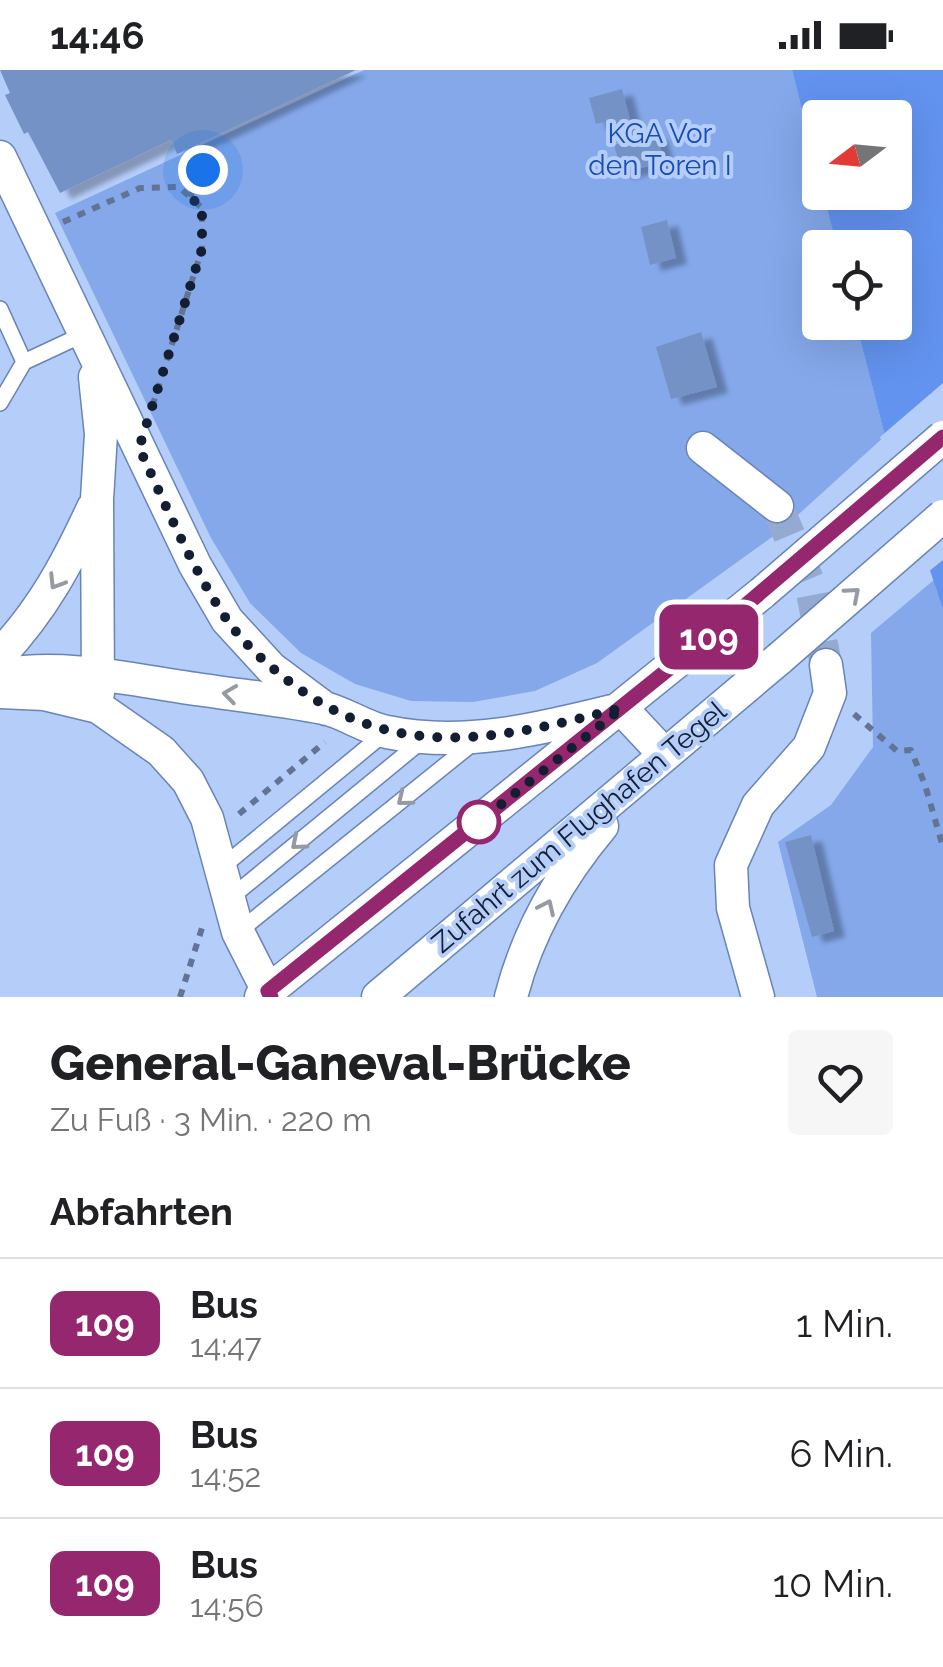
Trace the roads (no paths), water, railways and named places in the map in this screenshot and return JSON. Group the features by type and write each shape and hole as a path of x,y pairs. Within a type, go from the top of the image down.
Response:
{"street":[{"path":"1,161 195,565 227,620 271,668 340,714 386,732 480,738 531,731 622,708"},
{"path":"89,343 101,434 97,499 98,691"},
{"path":"0,675 30,670 98,691 188,780 207,818 233,916 266,995 762,593 943,437"},
{"path":"703,448 777,506"},
{"path":"0,655 61,577 97,499"},
{"name":"Zufahrt zum Flughafen Tegel","path":"378,997 943,516"},
{"path":"758,997 733,908 731,864 758,805 809,746 828,679"},
{"path":"0,692 98,691 340,714"},
{"path":"512,997 519,966 554,890 590,840 659,760 622,708"}],"lane":[{"path":"0,309 24,362"},
{"path":"0,401 24,362 89,343"},
{"path":"217,853 386,732"},
{"path":"233,916 427,736"},
{"path":"233,916 480,738"}],"tunnel":[{"path":"777,506 811,587 826,665"}],"park label":[{"name":"KGA Vor den Toren I","path":"660,149"}]}
